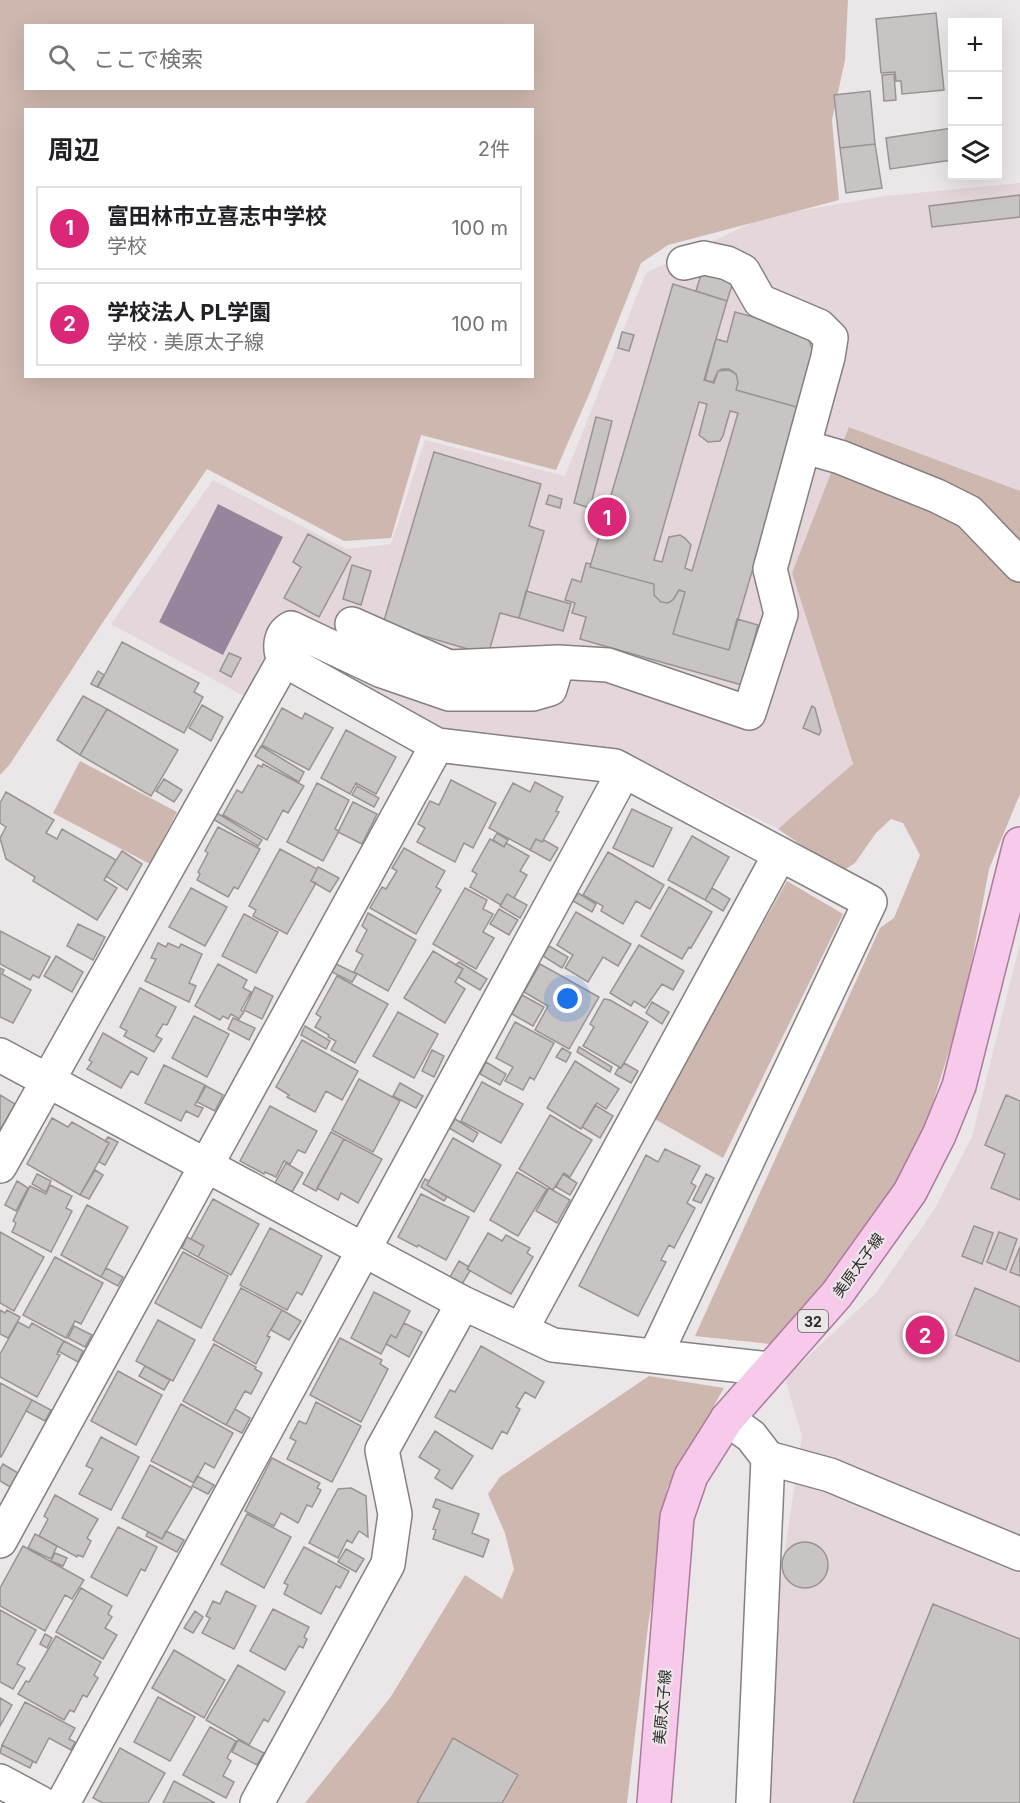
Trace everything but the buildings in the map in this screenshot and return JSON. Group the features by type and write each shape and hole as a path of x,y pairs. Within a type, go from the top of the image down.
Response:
{"main road":[{"name":"美原太子線","path":"654,1803 677,1516 691,1476 727,1419 837,1294 910,1192 939,1135 959,1086 1020,844"}],"street":[{"path":"352,624 448,667 558,662 608,665 749,713 781,615 770,569 828,357 831,338 819,326 760,301 743,271 727,263 704,258 684,263"},
{"path":"804,447 840,457 915,487 969,512 1020,565"},
{"path":"558,662 550,689 532,694 449,694 382,671 300,630 291,628 286,631 280,651 284,660 437,745 615,766 870,902 654,1356"},
{"path":"0,1166 284,660"},
{"path":"0,1541 437,745"},
{"path":"63,1803 624,771"},
{"path":"521,1330 780,854"},
{"path":"0,1055 463,1304 553,1345 770,1369"},
{"path":"257,1803 388,1564 395,1514 382,1450 463,1304"},
{"path":"727,1419 751,1436 768,1458 830,1475 1020,1554"},
{"path":"753,1803 768,1458"},
{"path":"0,1781 41,1803"}],"shaded area":[{"path":"0,0 848,0 845,60 832,120 839,200 668,245 641,263 590,392 556,470 421,435 391,538 344,541 207,469 10,764 0,775"},
{"path":"1020,183 1020,491 850,427 792,573 853,765 778,829 634,757 446,735 274,645 246,697 111,624 213,480 346,549 391,544 425,440 565,476 646,273 764,217 885,196"},
{"path":"849,427 1020,491 1020,794 989,869 964,1003 921,1141 894,1196 808,1308 770,1344 695,1336 880,928 894,918 920,855 903,823 891,819 876,833 855,863 841,872 778,829 853,764 792,573"},
{"path":"218,504 283,537 223,655 159,622"},
{"path":"80,761 177,812 150,864 53,813"},
{"path":"787,881 843,914 723,1158 653,1118"},
{"path":"1020,943 1020,1803 770,1803 772,1637 802,1436 785,1378 877,1292 934,1210 972,1137"},
{"path":"649,1376 724,1388 667,1488 627,1803 305,1803 390,1698 465,1575 502,1599 514,1569 505,1533 488,1494 500,1477"}],"place":[{"name":"富田林市立喜志中学校","path":"607,517"},
{"name":"学校法人 PL学園","path":"925,1335"}]}
